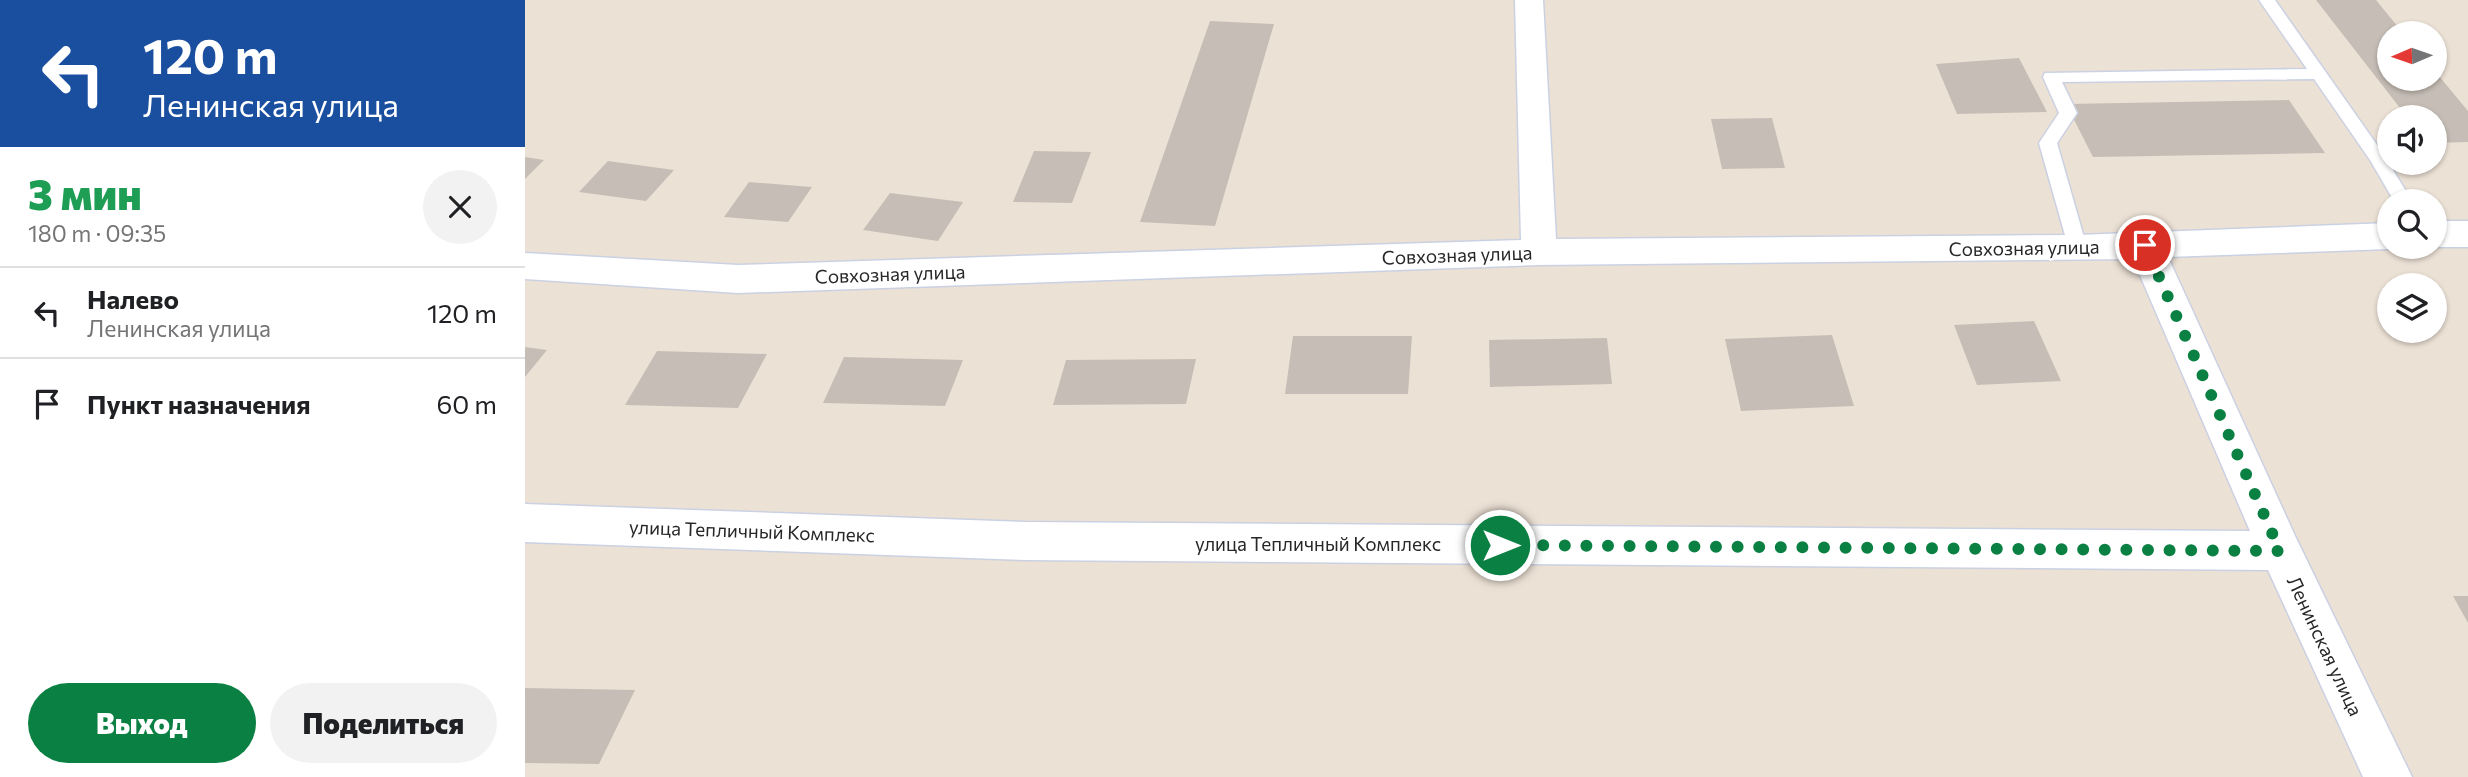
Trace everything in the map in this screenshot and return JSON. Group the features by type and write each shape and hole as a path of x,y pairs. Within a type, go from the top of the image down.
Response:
{"street":[{"path":"1528,0 1539,252"},
{"path":"2447,234 2468,234"},
{"name":"Совхозная улица","path":"528,270 738,279 1539,252 2077,248 2377,236"},
{"name":"Ленинская улица","path":"2145,245 2280,551 2388,777"},
{"name":"улица Тепличный Комплекс","path":"525,523 1026,541 2280,551"}],"lane":[{"path":"2267,0 2376,156 2396,189"},
{"path":"2077,248 2048,143 2068,113 2051,76 2319,74"}],"building":[{"path":"2316,0 2376,0 2393,21 2377,21 2377,78"},
{"path":"1210,21 1274,24 1215,226 1140,222"},
{"path":"2019,58 2047,112 1957,114 1936,64"},
{"path":"2447,86 2468,111 2468,142 2447,143 2447,105 2398,105 2387,91 2447,91"},
{"path":"2289,100 2325,153 2093,157 2066,104"},
{"path":"1772,118 1785,168 1722,169 1711,119"},
{"path":"1034,151 1091,152 1072,203 1013,202"},
{"path":"525,157 544,160 525,179"},
{"path":"608,161 674,170 646,201 579,192"},
{"path":"749,182 812,187 788,222 724,217"},
{"path":"890,193 963,202 938,241 863,230"},
{"path":"2034,321 2061,381 1977,385 1954,325"},
{"path":"1832,335 1854,406 1741,411 1725,339"},
{"path":"1293,336 1412,336 1408,394 1285,394"},
{"path":"1607,338 1612,384 1490,387 1489,340"},
{"path":"525,347 547,350 525,377"},
{"path":"657,351 767,354 738,408 625,405"},
{"path":"844,357 963,360 945,406 823,403"},
{"path":"1196,359 1186,404 1053,405 1066,360"},
{"path":"2453,596 2468,596 2468,623"},
{"path":"525,688 635,690 599,764 525,763"}],"route":[{"path":"1500,545 2280,551 2145,245"}]}
